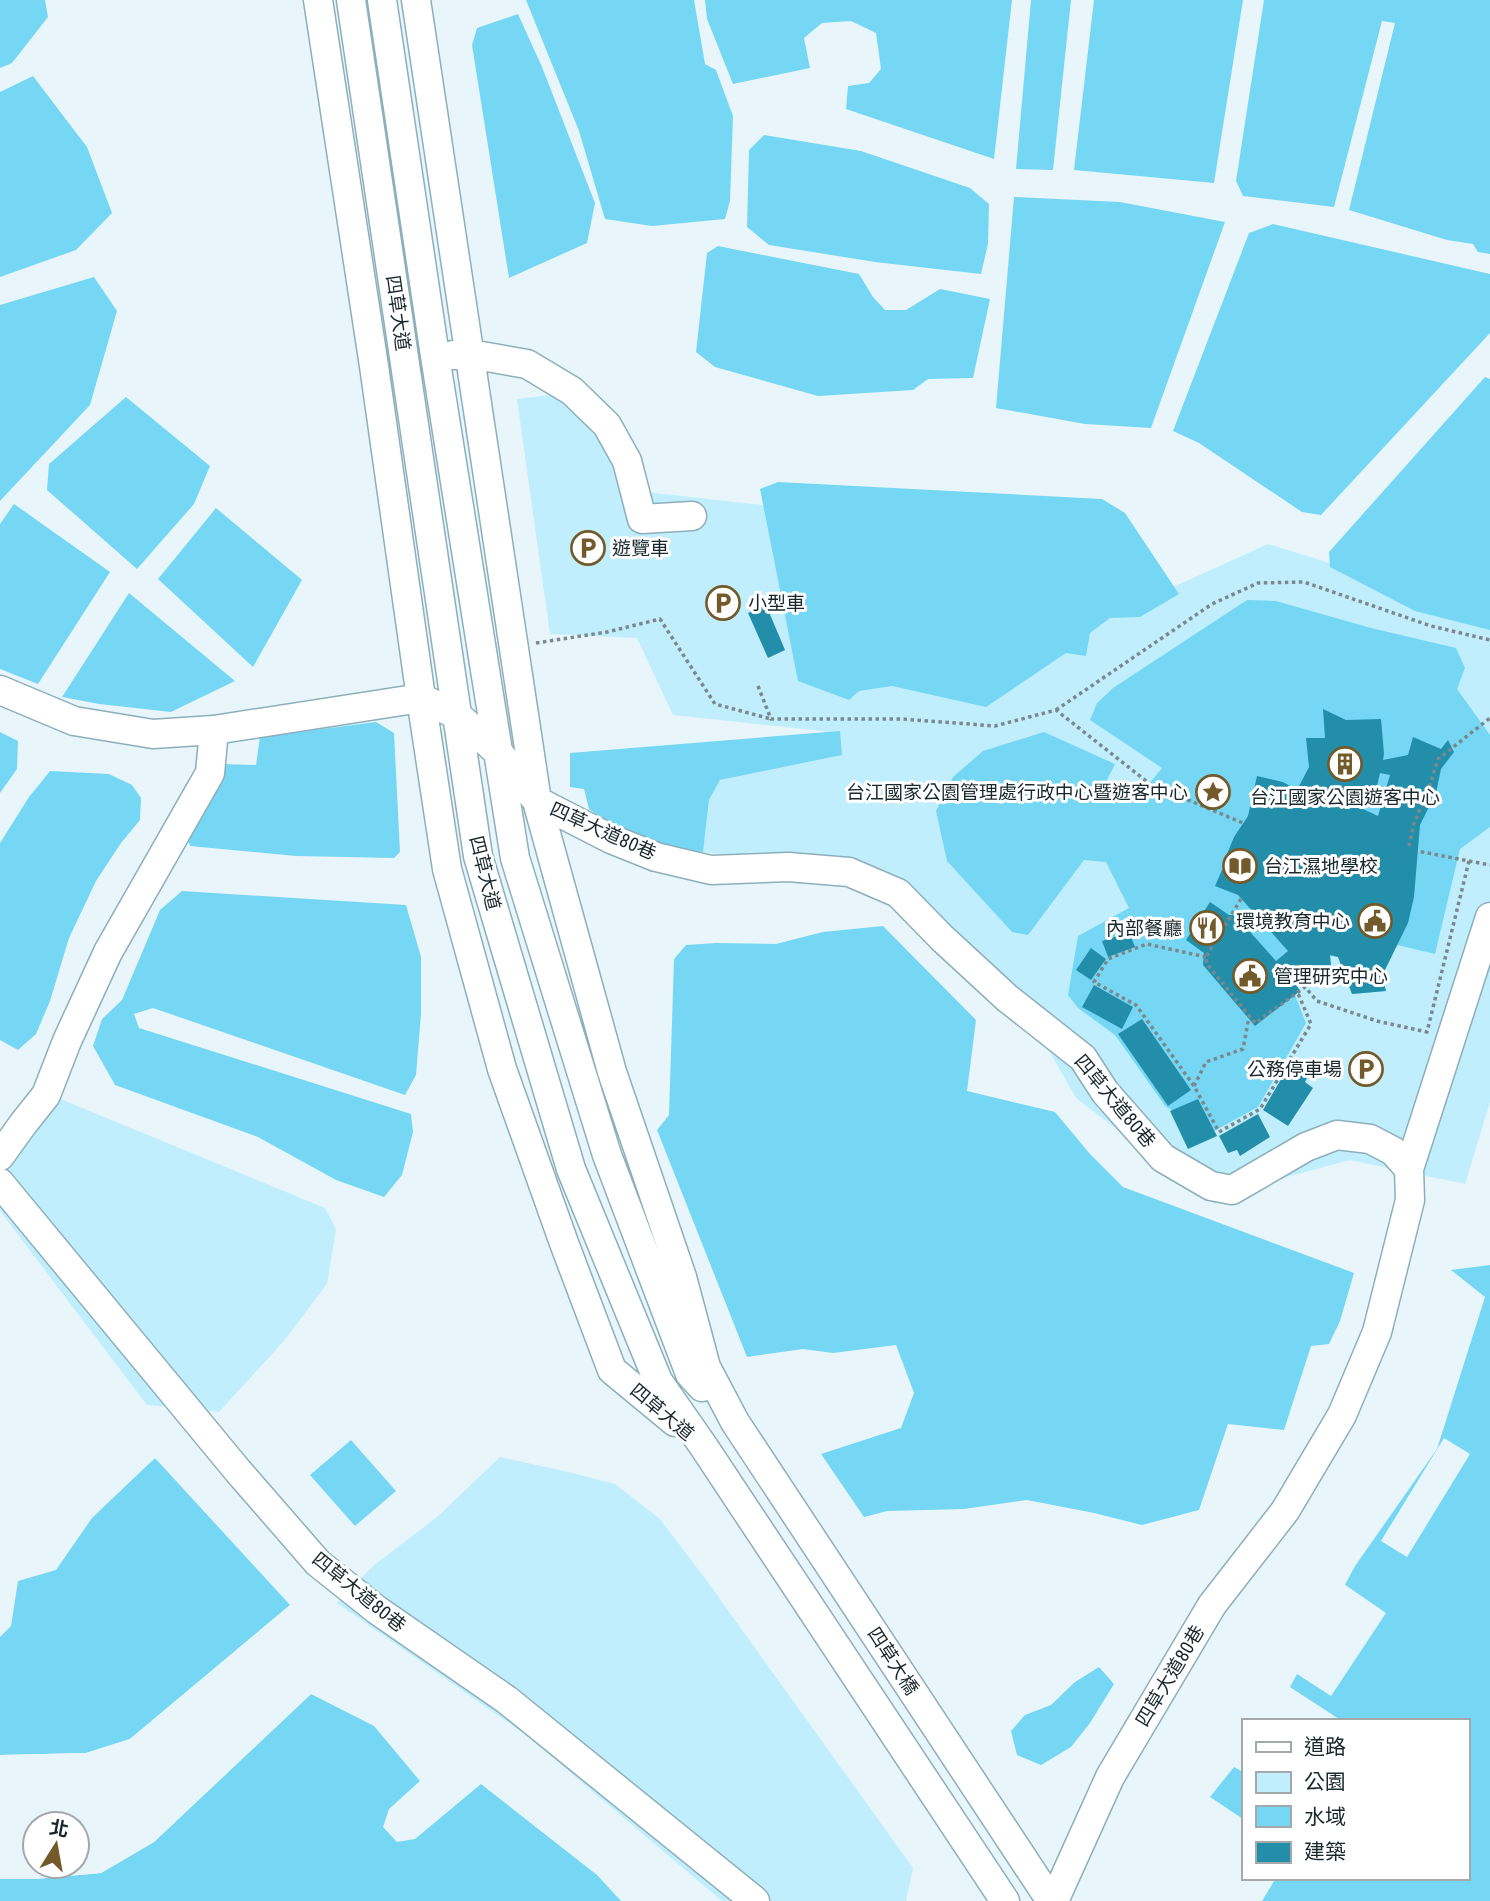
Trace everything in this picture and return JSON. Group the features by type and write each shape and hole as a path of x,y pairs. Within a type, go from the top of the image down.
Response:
{"street":[{"name":"四草大道","path":"318,0 447,869 502,1069 612,1370 704,1447"},
{"name":"四草大道","path":"351,0 478,856 570,1169 659,1381 704,1447"},
{"name":"四草大道","path":"382,0 435,356 515,858 607,1155 690,1374 735,1422"},
{"path":"416,0 537,801 612,1072 682,1277 706,1367 735,1422"},
{"path":"374,366 405,359 470,354 527,364 572,391 607,425 627,461 642,519 692,516"},
{"path":"0,691 74,721 153,734 215,730 421,698"},
{"name":"四草大道80巷","path":"421,698 457,715 499,753 537,801 611,839 656,857 711,870 788,867 849,872 898,893 1007,998 1083,1058 1105,1092 1163,1158 1211,1186 1232,1191 1306,1147 1337,1135 1370,1139 1393,1151 1409,1169 1410,1200 1377,1332 1342,1415 1284,1511 1212,1605 1110,1777 1052,1901"},
{"path":"0,1156 46,1095 67,1041 108,952 210,773 215,730"},
{"path":"1409,1169 1490,917"},
{"name":"四草大道80巷","path":"0,1183 238,1471 318,1563 377,1610 508,1700 755,1901"},
{"name":"四草大橋","path":"735,1422 1052,1901"},
{"name":"四草大橋","path":"704,1447 1005,1901"}],"path":[{"path":"533,644 607,632 660,619 715,704 771,719 902,719 995,726 1056,710 1212,604 1258,583 1304,582 1431,626 1490,639"},
{"path":"758,686 771,719"},
{"path":"1056,710 1150,784 1243,823"},
{"path":"1409,846 1414,823 1438,759 1490,718"},
{"path":"1417,850 1490,865"},
{"path":"1241,899 1206,957 1207,964 1255,1023 1305,986 1317,1001 1377,1021 1427,1032 1469,861"},
{"path":"1206,957 1147,944 1108,959 1094,982 1136,1005 1194,1086 1219,1132 1260,1109 1311,1024 1297,991"},
{"path":"1194,1086 1206,1062 1243,1049 1249,1015"}],"green space":[{"name":"台江國家公園管理處行政中心暨遊客中心","path":"582,391 646,492 977,529 1162,592 1268,544 1490,613 1490,1102 1465,1184 1350,1160 1290,1176 1214,1204 1076,1098 1010,982 850,866 703,852 709,800 720,780 842,755 840,733 673,715 637,638 550,634 517,399"},
{"path":"36,1089 325,1208 336,1229 327,1284 283,1342 219,1412 147,1405 0,1211 0,1152"},
{"path":"500,1457 615,1484 660,1519 913,1868 906,1901 722,1901 526,1735 337,1603 373,1566 437,1517"}],"water":[{"path":"0,0 45,0 48,17 12,63 0,68"},
{"path":"526,0 694,0 705,64 716,70 733,116 730,201 725,219 652,226 605,219 579,131"},
{"path":"705,0 1012,0 994,159 846,109 848,86 869,83 881,69 876,33 851,21 822,23 804,38 810,68 733,84 707,19"},
{"path":"1031,0 1071,0 1053,170 1016,169"},
{"path":"1094,0 1243,0 1214,183 1074,170"},
{"path":"1264,0 1490,0 1490,254 1478,252 1473,244 1447,240 1349,210 1395,23 1382,21 1334,207 1243,196 1236,181"},
{"path":"518,14 542,67 595,203 587,243 509,278 472,45 477,28"},
{"path":"33,76 87,147 112,213 76,250 0,277 0,92"},
{"path":"764,135 861,151 970,188 989,204 988,244 981,274 875,262 769,245 747,227 749,150"},
{"path":"1014,197 1120,202 1225,222 1151,428 1085,424 996,408"},
{"path":"1273,224 1490,274 1490,333 1321,515 1302,512 1199,443 1173,431 1249,233"},
{"path":"718,246 859,274 873,297 885,310 906,310 940,289 990,299 973,378 928,379 913,390 818,396 715,367 696,352 707,253"},
{"path":"94,277 117,311 90,405 0,501 0,305"},
{"path":"1485,377 1490,379 1490,630 1415,611 1330,567 1329,552"},
{"path":"126,397 210,466 194,504 137,569 47,490 49,464"},
{"path":"778,482 1102,499 1125,513 1179,594 1140,617 1110,618 1090,633 1086,656 1066,653 986,707 892,686 859,691 849,700 798,681 760,489"},
{"path":"14,504 110,572 38,684 0,669 0,524"},
{"path":"216,508 302,580 253,667 158,579"},
{"path":"129,593 235,681 171,712 62,697"},
{"path":"1247,600 1276,601 1371,628 1456,648 1465,668 1457,689 1490,735 1490,827 1460,849 1435,954 1397,945 1382,976 1386,991 1352,994 1338,957 1330,956 1332,976 1297,986 1300,991 1295,995 1306,1023 1258,1107 1214,1131 1166,1107 1115,1035 1078,1008 1068,995 1078,936 1129,908 1106,862 1084,860 1028,935 1012,932 947,861 936,811 953,777 983,751 1044,732 1115,764 1107,780 1111,792 1140,795 1162,768 1090,720 1097,703 1113,688"},
{"path":"376,722 394,733 400,852 394,858 296,856 190,846 187,837 221,764 256,765 260,737"},
{"path":"840,731 842,755 720,780 709,800 703,852 659,846 624,834 589,809 584,789 570,787 570,753"},
{"path":"0,732 18,741 17,769 0,793"},
{"path":"50,771 109,774 132,785 141,798 140,820 96,881 69,938 50,1001 36,1034 18,1050 0,1040 0,843 29,797"},
{"path":"182,891 406,905 421,957 421,1014 416,1075 405,1095 153,1008 134,1014 139,1028 411,1114 413,1132 402,1175 384,1197 336,1180 258,1137 115,1085 93,1046 102,1019 122,1000 160,910"},
{"path":"883,926 976,1020 967,1091 1055,1112 1090,1154 1123,1187 1354,1273 1340,1321 1329,1344 1311,1346 1284,1430 1228,1424 1199,1510 1142,1525 1027,1500 964,1509 887,1511 864,1517 821,1454 901,1428 914,1393 896,1345 833,1353 803,1349 747,1357 657,1130 669,1115 674,959 686,945 776,944 823,932"},
{"path":"1490,1265 1490,1901 1262,1901 1275,1880 1469,1880 1469,1719 1339,1719 1290,1687 1355,1566 1437,1449 1485,1297 1451,1270"},
{"path":"351,1440 396,1491 355,1526 310,1475"},
{"path":"155,1458 290,1605 130,1739 86,1753 0,1755 0,1637 11,1626 3,1595 18,1581 56,1570 92,1518"},
{"path":"1099,1667 1114,1684 1090,1723 1071,1747 1041,1765 1017,1755 1011,1731 1025,1715 1051,1705 1075,1682"},
{"path":"311,1694 374,1726 420,1781 389,1809 383,1827 397,1842 415,1839 481,1784 597,1875 621,1901 0,1901 0,1879 91,1880 91,1874 101,1873 154,1842"},
{"path":"1234,1767 1242,1771 1242,1818 1210,1797"}],"pier":[{"path":"1444,1438 1470,1454 1407,1557 1381,1541"},
{"path":"152,1457 155,1458 86,1520 90,1515"},
{"path":"24,1575 18,1581 11,1626 1,1631 7,1625 0,1594 16,1578"},
{"path":"1344,1584 1386,1613 1331,1696 1294,1672"},
{"path":"290,1605 291,1609 132,1743 86,1756 0,1759 0,1755 86,1753 130,1739"},
{"path":"312,1690 311,1694 154,1842 101,1873 91,1874 91,1870 100,1869 152,1839"},
{"path":"0,1875 21,1876 21,1879 0,1879"}],"building":[{"path":"766,605 785,650 768,658 748,613"},
{"path":"1323,709 1346,720 1381,719 1383,760 1408,755 1413,737 1441,749 1448,740 1454,752 1441,769 1436,793 1420,825 1414,897 1408,923 1382,976 1386,991 1352,994 1338,957 1330,955 1332,976 1297,986 1300,991 1255,1026 1203,965 1204,953 1186,940 1210,902 1229,915 1235,915 1276,961 1288,951 1238,895 1215,886 1222,870 1227,872 1232,861 1225,859 1234,837 1248,816 1257,776 1283,782 1297,790 1309,767 1306,738 1325,738","holes":["1380,773 1390,775 1378,816 1363,809 1374,799"]},
{"path":"1129,932 1135,947 1108,957 1102,941"},
{"path":"1091,948 1106,959 1091,980 1076,970"},
{"path":"1094,985 1133,1007 1122,1029 1082,1007"},
{"path":"1142,1019 1191,1090 1168,1106 1118,1034"},
{"path":"1290,1064 1308,1076 1305,1082 1313,1088 1288,1126 1263,1110"},
{"path":"1198,1099 1217,1136 1188,1149 1170,1111"},
{"path":"1258,1114 1270,1137 1240,1156 1237,1150 1228,1153 1219,1136"}],"place":[{"name":"遊覽車","path":"588,548"},
{"name":"小型車","path":"723,603"},
{"name":"台江國家公園遊客中心","path":"1345,764"},
{"name":"台江國家公園管理處行政中心暨遊客中心","path":"1213,792"},
{"name":"台江濕地學校","path":"1240,866"},
{"name":"環境教育中心","path":"1375,921"},
{"name":"內部餐廳","path":"1207,928"},
{"name":"管理研究中心","path":"1250,976"},
{"name":"公務停車場","path":"1366,1069"}]}
